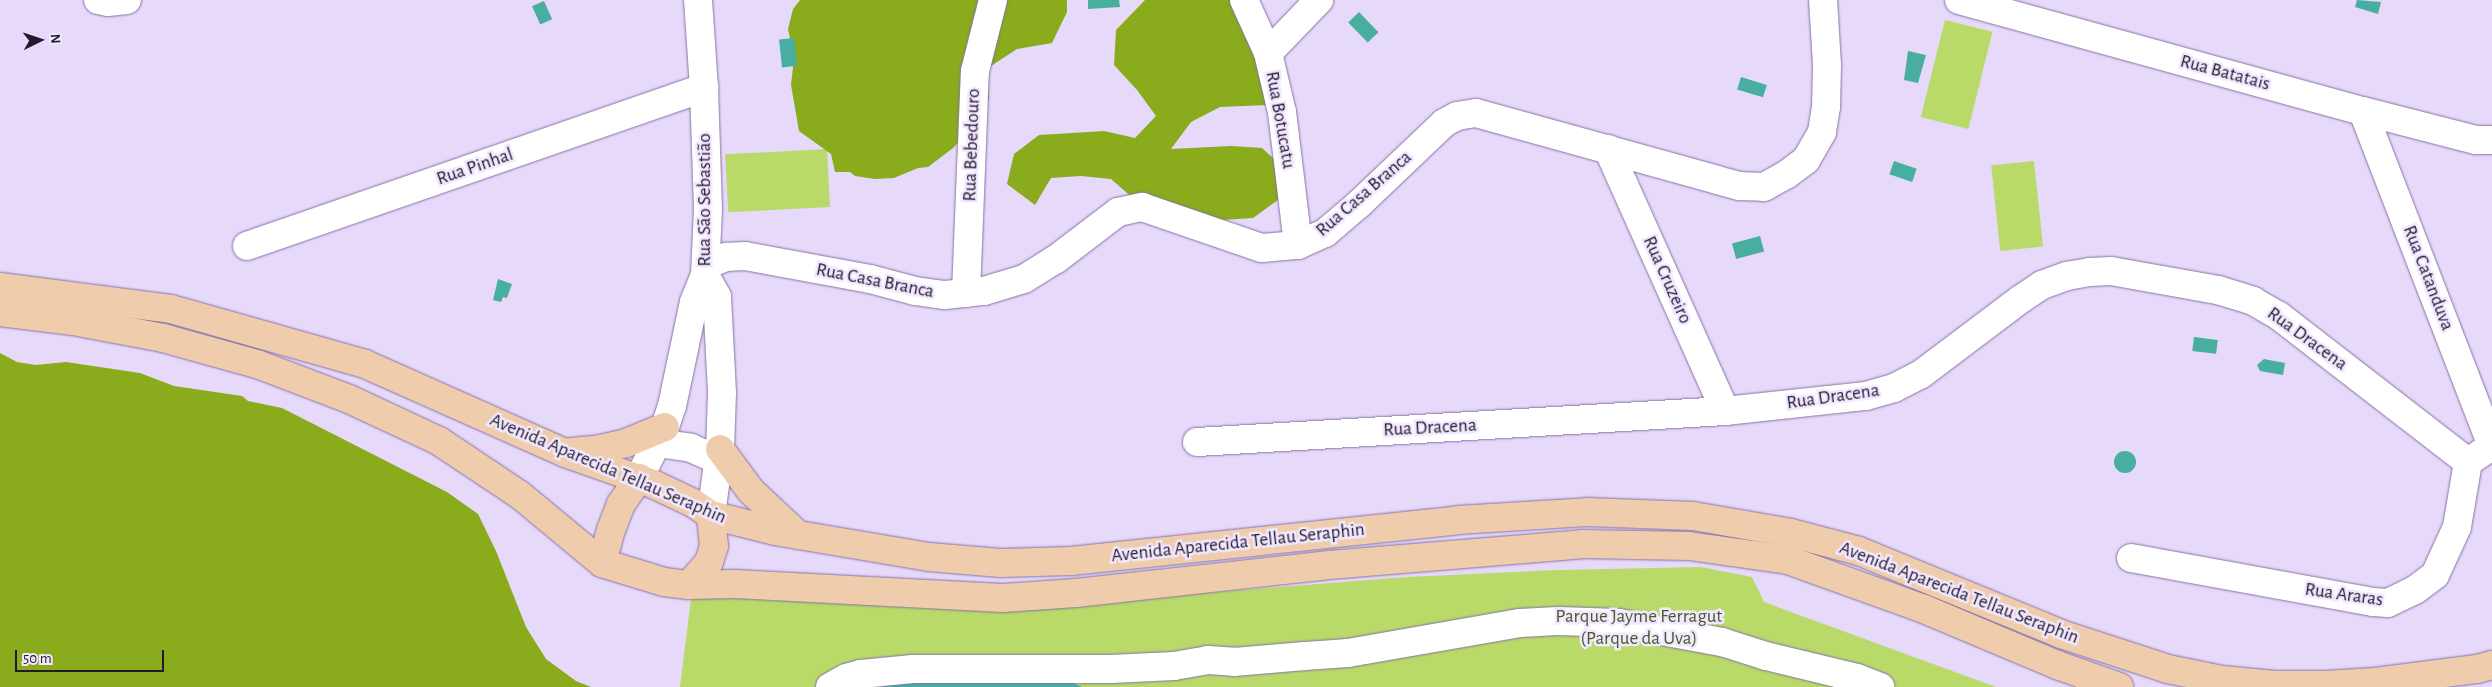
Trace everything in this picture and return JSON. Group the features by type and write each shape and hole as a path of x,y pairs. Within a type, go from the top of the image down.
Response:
{"main road":[{"name":"Avenida Aparecida Tellau Seraphin","path":"0,287 171,309 365,364 565,453 639,478 693,503 711,515 798,535 929,557 1001,563 1071,561 1458,520 1586,512 1693,516 1791,533 1859,551 2061,634 2168,668 2222,680 2325,685 2375,682 2478,669 2492,665"},
{"name":"Avenida Aparecida Tellau Seraphin","path":"0,312 74,321 162,338 257,364 349,399 447,446 520,494 602,563 664,582 689,585 735,584 1003,598 1085,592 1329,565 1582,544 1689,546 1788,560 1924,608 2057,665 2118,687"},
{"path":"565,453 596,450 661,435"},
{"path":"719,454 751,491 798,535"},
{"path":"602,563 611,530 621,504 639,478"},
{"path":"689,585 709,562 714,546 711,515"}],"street":[{"path":"98,0 108,2 127,0"},
{"name":"Rua São Sebastião","path":"639,478 661,435 676,391 694,302 706,270 708,209 704,88 698,0"},
{"name":"Rua Bebedouro","path":"966,293 975,71 993,0"},
{"name":"Rua Botucatu","path":"1244,0 1268,54 1282,112 1298,245"},
{"path":"1268,54 1319,0"},
{"name":"Rua Casa Branca","path":"706,270 726,257 745,256 870,279 915,291 945,294 984,291 1024,279 1055,260 1118,212 1142,207 1262,248 1298,245 1325,233 1359,204 1444,123 1457,116 1476,113 1608,148 1739,186 1764,187 1786,175 1806,160 1822,132 1826,107 1827,65 1823,0"},
{"name":"Rua Batatais","path":"1959,0 2363,111 2476,140 2492,140"},
{"name":"Rua Pinhal","path":"247,246 704,88"},
{"name":"Rua Catanduva","path":"2363,111 2492,446"},
{"name":"Rua Cruzeiro","path":"1608,148 1725,411"},
{"path":"706,270 717,297 722,393 719,454 711,515"},
{"name":"Rua Dracena","path":"1197,442 1725,411 1866,396 1894,388 1920,375 2020,298 2042,286 2068,276 2112,271 2218,290 2253,301 2279,316 2468,462"},
{"path":"661,435 692,448 719,454"},
{"path":"2468,462 2492,446"},
{"name":"Rua Araras","path":"2131,558 2373,602 2388,603 2415,590 2435,575 2457,527 2468,462"},
{"path":"830,687 846,678 860,674 913,669 1111,678 1208,660 1234,662 1348,652 1468,630 1520,623 1558,621 1619,623 1722,642 1766,656 1857,678 1880,687"}],"green space":[{"path":"800,0 1067,0 1067,12 1052,43 1017,49 988,68 989,99 974,126 953,148 928,167 918,168 894,178 875,179 855,176 850,172 835,172 831,154 799,131 791,85 794,58 788,29 793,9"},
{"path":"1145,0 1236,0 1258,55 1268,105 1220,107 1191,122 1171,149 1231,146 1262,148 1285,169 1278,200 1253,218 1192,222 1134,199 1111,179 1081,176 1051,178 1035,205 1007,184 1014,154 1039,135 1104,131 1135,138 1156,116 1137,90 1114,65 1116,30"},
{"path":"1945,20 1993,32 1968,129 1921,117"},
{"path":"827,149 830,207 728,212 725,154"},
{"path":"2034,161 2043,247 2000,251 1991,165"},
{"path":"0,353 17,362 36,365 66,362 140,373 174,386 242,396 248,401 282,408 447,492 478,514 496,551 526,627 546,659 576,681 591,687 0,687"},
{"name":"Parque Jayme Ferragut (Parque da Uva)","path":"1701,567 1752,577 1764,602 1996,687 680,687 692,591 1032,609 1407,577 1559,570"}],"shaded area":[{"path":"1088,0 1119,0 1120,7 1088,9"},
{"path":"2357,0 2381,2 2378,14 2355,7"},
{"path":"544,1 552,19 540,25 532,6"},
{"path":"1359,12 1378,32 1368,43 1348,22"},
{"path":"794,38 797,66 782,67 779,40"},
{"path":"1908,51 1926,55 1918,83 1904,80"},
{"path":"1741,77 1767,85 1763,97 1737,89"},
{"path":"1894,161 1917,169 1912,182 1889,174"},
{"path":"1760,236 1764,251 1736,259 1732,244"},
{"path":"498,279 512,284 507,298 503,297 501,302 493,300"},
{"path":"2194,337 2218,340 2216,354 2192,351"},
{"path":"2264,359 2285,363 2283,375 2260,371 2257,365"},
{"path":"2125,451 2135,458 2136,462 2129,472 2125,473 2115,466 2114,462 2121,452"},
{"path":"896,682 1073,683 1082,687 879,687"}]}
